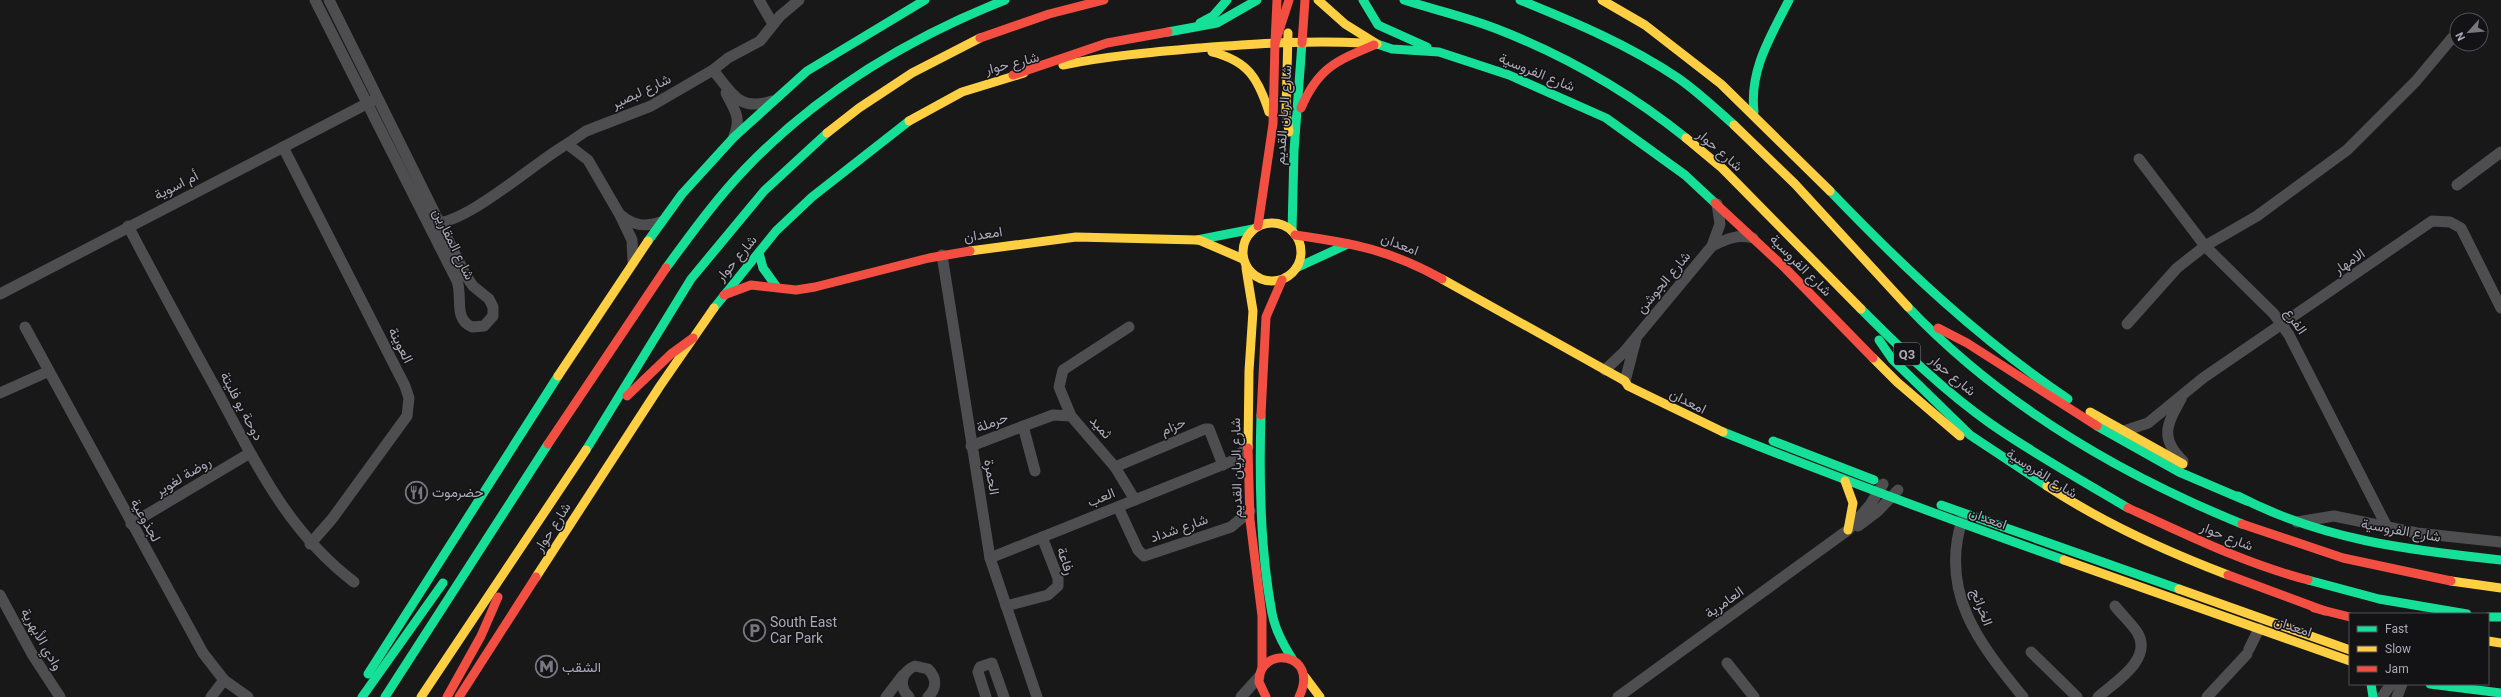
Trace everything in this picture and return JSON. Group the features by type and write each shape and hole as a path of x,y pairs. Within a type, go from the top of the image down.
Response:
{"main road":[{"path":"354,697 497,470 633,262 661,222 694,180 734,137 772,101 807,71 866,33 925,0"},
{"path":"385,697 493,529 669,262 744,170 800,118 843,86 901,49 968,13 1005,0"},
{"name":"شارع حوار","path":"421,697 519,548 577,465 692,280 764,191 814,142 859,108 912,73 977,39 1049,14 1104,0"},
{"path":"1190,29 1213,16 1227,0"},
{"path":"1013,75 1107,43 1217,23 1257,0"},
{"name":"شارع الريان القديم","path":"1255,228 1273,124 1277,0"},
{"name":"شارع الريان القديم","path":"1294,233 1294,151 1305,0"},
{"path":"1318,0 1345,24 1377,44"},
{"path":"1363,0 1378,25 1440,52"},
{"name":"شارع حوار","path":"1404,0 1497,29 1576,66 1651,110 1722,168 1899,347 1991,424 2128,508 2203,542 2285,574 2379,599 2461,613"},
{"name":"شارع حوار","path":"1520,0 1598,31 1679,78 1753,139 1919,319 1963,360 2003,391 2070,438 2141,480 2216,516 2298,544 2389,569 2462,584 2501,588"},
{"name":"شارع الفروسية","path":"1602,0 1659,36 1721,84 1754,112 1891,254 1943,303 2048,386 2081,407 2247,501 2297,522 2363,540 2501,560"},
{"path":"1754,112 1749,80 1790,0"},
{"path":"1275,43 1287,1"},
{"path":"1287,1 1288,43 1286,112 1294,151"},
{"name":"شارع الفروسية","path":"1195,49 1326,41 1377,44 1392,49 1440,52 1509,75 1606,118 1685,175 1754,238 1858,344 1936,417 2003,467 2051,499 2188,568 2273,598 2349,617"},
{"path":"1297,118 1304,99 1325,67 1337,60 1377,44"},
{"path":"1195,49 1230,55 1246,67 1256,79 1273,124"},
{"name":"شارع حوار","path":"459,697 693,338 723,296 776,231 812,197 900,126 962,92 1013,75 1109,56 1195,49"},
{"path":"1721,84 1733,84"},
{"path":"1296,268 1301,248 1294,233 1278,223 1255,228 1244,240 1244,263 1259,279 1274,282 1282,280 1296,268 1314,258 1351,243"},
{"name":"امعدان","path":"723,296 750,285 776,286 796,290 814,287 942,255 1001,245 1076,237 1199,240 1255,228"},
{"name":"امعدان","path":"1294,233 1376,249 1422,268 1625,381 1628,386 1702,424 1845,481 1881,487"},
{"name":"امعدان","path":"1199,240 1244,263"},
{"path":"759,253 763,268 776,286"},
{"name":"شارع الريان القديم","path":"1244,263 1253,311 1248,476 1252,540 1262,616 1261,690 1266,697"},
{"name":"شارع الريان القديم","path":"1282,280 1266,317 1265,326 1260,455 1262,518 1272,614 1283,645 1293,660 1301,667 1320,697"},
{"path":"1841,287 1892,358 1970,435 2074,504 2143,539 2198,563 2325,611"},
{"path":"1919,319 1967,343 2045,395 2119,440 2179,472 2247,501"},
{"path":"607,415 671,354 693,338"},
{"name":"امعدان","path":"1625,381 1631,380 1708,417 1896,493 2260,629 2349,661"},
{"path":"1845,481 1853,503 1848,530"},
{"name":"امعدان","path":"1896,493 1920,497"},
{"name":"امعدان","path":"1935,502 1963,518 2349,650"},
{"path":"459,564 493,529"},
{"path":"447,697 481,636 519,548"},
{"path":"362,697 449,575"},
{"path":"2489,617 2501,618"},
{"path":"2489,641 2501,643"},
{"path":"1261,673 1276,658 1293,660"},
{"path":"1299,697 1305,684 1306,677"},
{"path":"2489,684 2501,684"},
{"path":"2371,685 2373,697"},
{"path":"2438,685 2501,693"}],"street":[{"name":"شارع المقارين","path":"315,0 459,287 462,319 472,327 484,326 492,316 492,303 466,276 329,0"},
{"path":"759,0 773,24"},
{"name":"شارع لبصير","path":"439,222 485,200 586,131 651,106 713,70 728,58 760,41 773,24 799,0"},
{"path":"2127,324 2178,268 2205,246 2257,216 2347,150 2416,82 2449,42"},
{"path":"713,70 737,99 748,105 760,105 772,101"},
{"path":"723,83 738,116 738,128 734,137"},
{"name":"أم اسوية","path":"0,294 128,226 377,99"},
{"path":"567,144 588,160 620,215 632,240 633,262"},
{"name":"العوينة","path":"283,147 405,386 409,398 406,416 332,519 310,544"},
{"path":"2457,185 2501,152"},
{"name":"الفرع","path":"2139,159 2205,246 2281,324 2289,335 2387,527"},
{"name":"شارع الجوشن","path":"1605,370 1637,336 1712,246 1720,224 1717,204"},
{"path":"620,215 638,225 652,225 661,222"},
{"path":"426,220 439,222"},
{"name":"الامهار","path":"2124,431 2148,423 2184,393 2281,324 2432,221 2442,220 2450,222 2461,228 2501,308"},
{"name":"دوحة بو فليتة","path":"128,226 250,453 285,510 310,544 329,563 354,582"},
{"name":"شارع الجوشن","path":"1712,246 1734,236 1742,235 1754,238"},
{"name":"الحمرة","path":"942,255 990,558 1037,697"},
{"name":"لجذوعية","path":"25,327 47,372 202,653 224,680 248,697"},
{"path":"1071,416 1059,387 1063,370 1129,327"},
{"name":"شارع الجوشن","path":"1625,381 1637,336"},
{"path":"0,393 47,372"},
{"name":"الامهار","path":"2184,393 2170,417 2167,432 2176,454 2191,468"},
{"name":"ثميد","path":"1023,426 1053,415 1071,416 1115,467 1135,500"},
{"name":"حرملة","path":"972,446 1023,426 1035,471"},
{"name":"حزام","path":"1115,467 1205,429 1208,429 1211,434 1223,465"},
{"name":"العب","path":"990,558 1223,465 1232,461 1248,447"},
{"name":"روضة لغوير","path":"131,524 250,453"},
{"path":"1223,465 1233,465 1242,468 1248,476"},
{"path":"1848,530 1870,505 1881,487"},
{"path":"1848,530 1865,521 1896,493"},
{"name":"شارع شداد","path":"1118,507 1138,550 1144,556 1231,527 1250,511"},
{"name":"شارع الفروسية","path":"2297,522 2334,516 2355,518 2387,527 2417,533 2501,542"},
{"name":"الخرائج","path":"1963,518 1956,564 1959,594 1976,635 2023,697"},
{"name":"شارع شداد","path":"1231,527 1239,529 1252,540"},
{"name":"العامرية","path":"1618,697 1848,530"},
{"name":"رفاعة","path":"1006,606 1048,595 1058,586 1058,578 1042,537"},
{"name":"وادي الأبهرية","path":"0,595 32,654 60,697"},
{"path":"2098,697 2138,662 2141,650 2137,632 2114,606"},
{"path":"2207,697 2248,652 2260,629"},
{"path":"2031,652 2077,697"},
{"path":"1727,663 1754,697"},
{"path":"986,697 978,669 984,664 992,664 1004,697"},
{"path":"886,697 905,673 915,666 928,669 935,680 936,692 928,697"},
{"path":"905,673 902,686 909,697"},
{"path":"1241,697 1261,673"},
{"path":"211,697 224,680"},
{"path":"2382,697 2390,685"},
{"path":"2397,697 2402,685"}],"traffic: fast":[{"path":"648,241 682,194 734,137 807,71 925,0"},
{"path":"666,268 724,192 746,168 803,115 866,70 900,50 969,15 1005,0"},
{"path":"1200,23 1213,16 1227,0"},
{"path":"1168,32 1217,23 1257,0"},
{"path":"1363,0 1378,25 1427,47"},
{"path":"1404,0 1486,25 1522,39 1547,51 1596,76 1665,121 1686,138"},
{"path":"1520,0 1601,35 1659,66 1693,89 1734,125"},
{"path":"1754,112 1753,97 1758,68 1769,40 1789,0"},
{"path":"1292,231 1294,151 1302,43"},
{"path":"1363,43 1377,44 1392,49 1439,52 1509,75 1606,118 1685,175 1715,203"},
{"path":"714,308 776,231 812,197 909,121"},
{"path":"586,450 691,279 764,191 827,133"},
{"path":"1830,191 1886,248 1943,301 2004,352 2068,399"},
{"path":"1197,240 1253,229"},
{"path":"1296,268 1348,244"},
{"path":"759,253 763,268 776,286"},
{"path":"1908,307 1944,342 1982,375 2063,433 2106,459 2150,482 2242,524"},
{"path":"1861,309 1924,370 1991,424 2024,446 2128,508"},
{"path":"1879,340 1892,359 1970,435 2047,486"},
{"path":"368,674 558,376"},
{"path":"1261,415 1261,514 1268,589 1275,626 1293,660"},
{"path":"2097,426 2179,472 2247,501"},
{"path":"1723,432 1892,498 2064,560"},
{"path":"1773,441 1874,480"},
{"path":"385,697 548,444"},
{"path":"2238,496 2301,523 2366,541 2432,552 2501,560"},
{"path":"1941,505 2179,589"},
{"path":"2308,580 2379,599 2461,613"},
{"path":"362,697 443,583"},
{"path":"2489,617 2501,617"},
{"path":"2371,685 2373,697"},
{"path":"2438,685 2501,693"}],"traffic: slow":[{"path":"1318,0 1345,24 1377,44"},
{"path":"1602,0 1645,25 1721,84 1830,191"},
{"path":"1288,33 1286,112 1289,132"},
{"path":"827,133 859,108 912,73 980,38"},
{"path":"1063,65 1114,57 1199,48 1301,42 1363,43"},
{"path":"1212,52 1235,60 1250,73 1256,80 1261,90 1269,112"},
{"path":"909,121 962,92 1024,73"},
{"path":"1734,125 1795,184 1908,307"},
{"path":"1686,138 1722,168 1861,309"},
{"path":"1266,223 1278,223 1293,231 1301,246 1301,252 1301,258 1293,273 1278,281 1266,281 1251,273 1243,258 1243,246 1251,231 1266,223"},
{"path":"970,251 1076,237 1197,240"},
{"path":"1199,240 1243,259"},
{"path":"558,376 648,241"},
{"path":"1246,268 1253,311 1249,371 1248,448"},
{"path":"1442,279 1625,381 1628,386 1723,432"},
{"path":"536,577 660,386 714,308"},
{"path":"1873,358 1897,382 1960,436"},
{"path":"2090,412 2183,464"},
{"path":"421,697 586,450"},
{"path":"1845,481 1853,503 1848,530"},
{"path":"2047,486 2112,524 2158,546 2228,575"},
{"path":"2064,560 2349,661"},
{"path":"2451,581 2501,588"},
{"path":"2179,589 2349,650"},
{"path":"2489,641 2501,643"},
{"path":"1305,677 1320,697"}],"traffic: jam":[{"path":"980,38 1049,14 1104,0"},
{"path":"1275,43 1277,0"},
{"path":"1258,226 1273,124 1275,43 1289,0"},
{"path":"1302,43 1305,0"},
{"path":"1013,75 1107,43 1168,32"},
{"path":"1301,108 1307,94 1314,84 1330,68 1339,61 1374,45"},
{"path":"1715,203 1785,268 1873,358"},
{"path":"1295,235 1335,241 1388,254 1442,279"},
{"path":"724,295 751,285 796,290 815,287 929,258 970,251"},
{"path":"548,444 666,268"},
{"path":"1261,415 1266,317 1282,280"},
{"path":"1938,328 1967,343 2097,426"},
{"path":"627,396 671,354 693,338"},
{"path":"1248,448 1250,520 1262,616 1262,668"},
{"path":"2128,508 2239,557 2262,566 2308,580"},
{"path":"2242,524 2343,558 2451,581"},
{"path":"2228,575 2325,611"},
{"path":"459,697 536,577"},
{"path":"447,697 481,636 498,597"},
{"path":"2314,608 2349,617"},
{"path":"1266,697 1259,682 1261,670 1268,662 1277,658 1287,658 1296,662 1302,670 1304,682 1299,697"}],"place":[{"name":"حضرموت","path":"417,492"},
{"name":"South East Car Park","path":"755,630"},
{"name":"الشقب","path":"547,667"}]}
